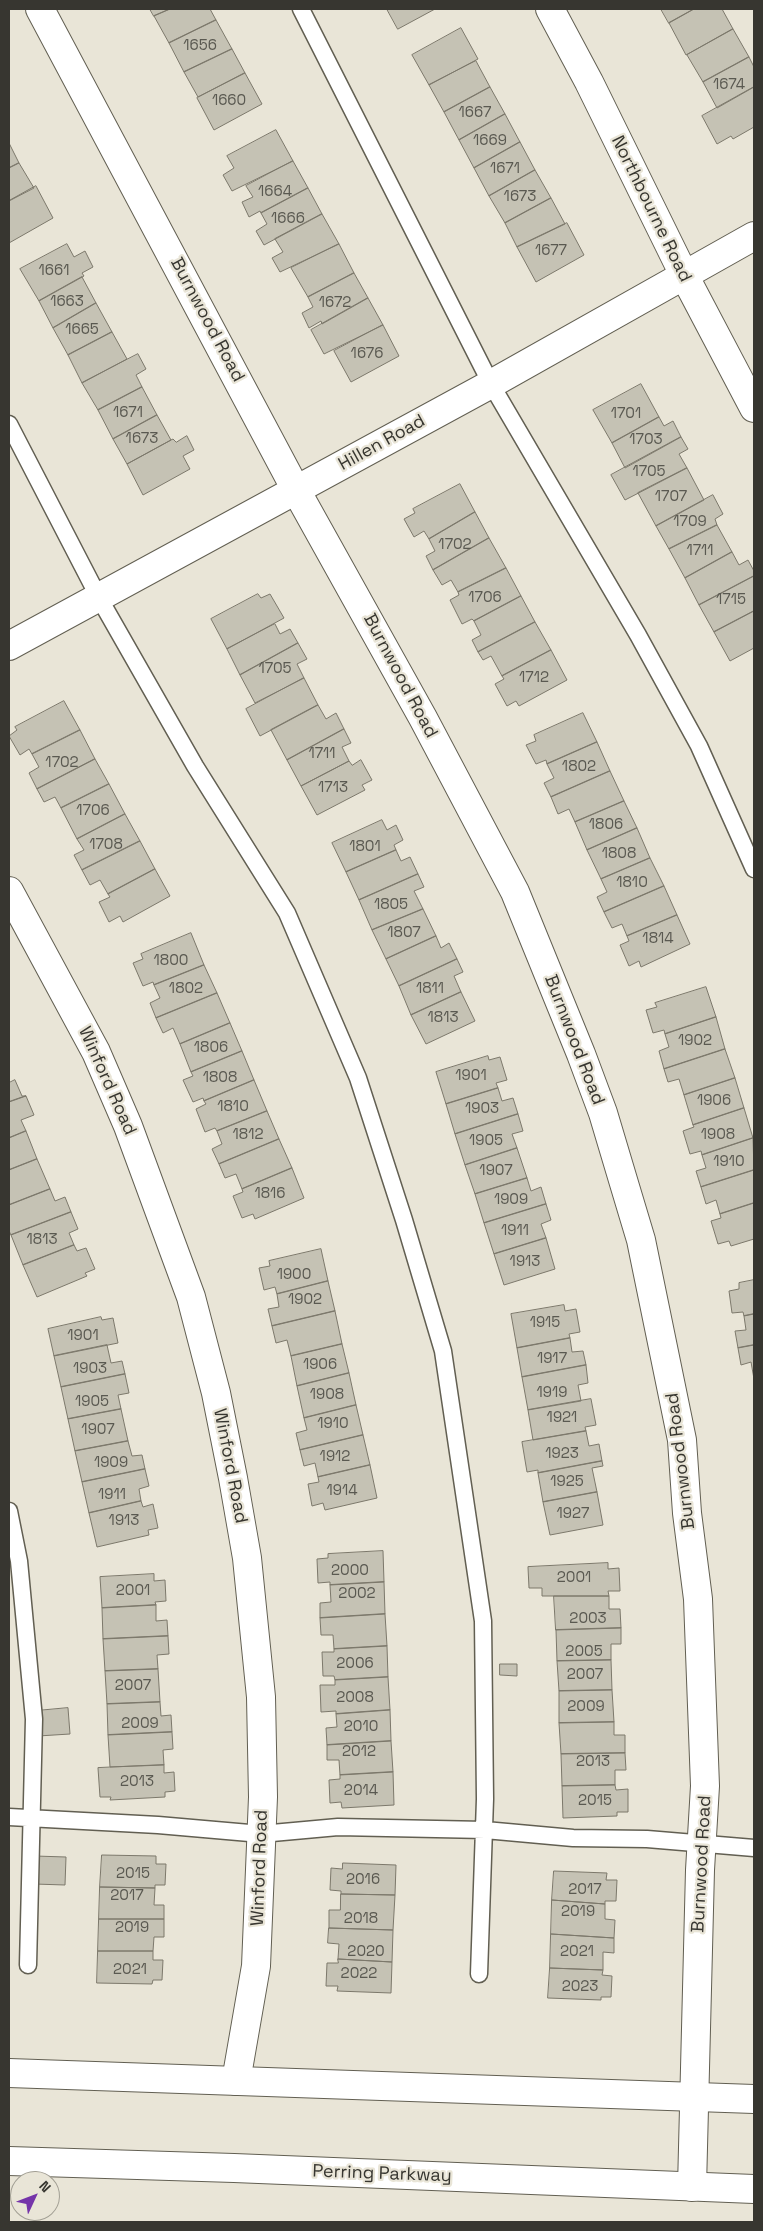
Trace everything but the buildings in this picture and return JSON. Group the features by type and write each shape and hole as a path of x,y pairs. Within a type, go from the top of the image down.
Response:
{"street":[{"name":"Burnwood Road","path":"40,9 65,52 296,490 357,596 515,892 581,1054 603,1114 641,1240 682,1440 687,1513 698,1609 705,1786 692,2187"},
{"name":"Northbourne Road","path":"550,9 589,82 684,275 754,408"},
{"name":"Hillen Road","path":"9,646 491,384 754,236"},
{"name":"Winford Road","path":"9,891 96,1052 128,1126 163,1217 191,1298 216,1393 247,1558 261,1697 261,1834 256,1966 236,2081"},
{"path":"9,2073 754,2099"},
{"name":"Perring Parkway","path":"9,2161 244,2168 754,2189"}],"lane":[{"path":"301,9 491,384 633,627 699,746 754,869"},
{"path":"9,424 98,596 195,766 287,913 358,1078 404,1220 443,1351 483,1621 485,1830 479,1974"},
{"path":"9,1511 19,1561 34,1719 28,1965"},
{"path":"9,1816 261,1834 338,1827 485,1830 573,1838 647,1840 702,1846 754,1848"}]}
